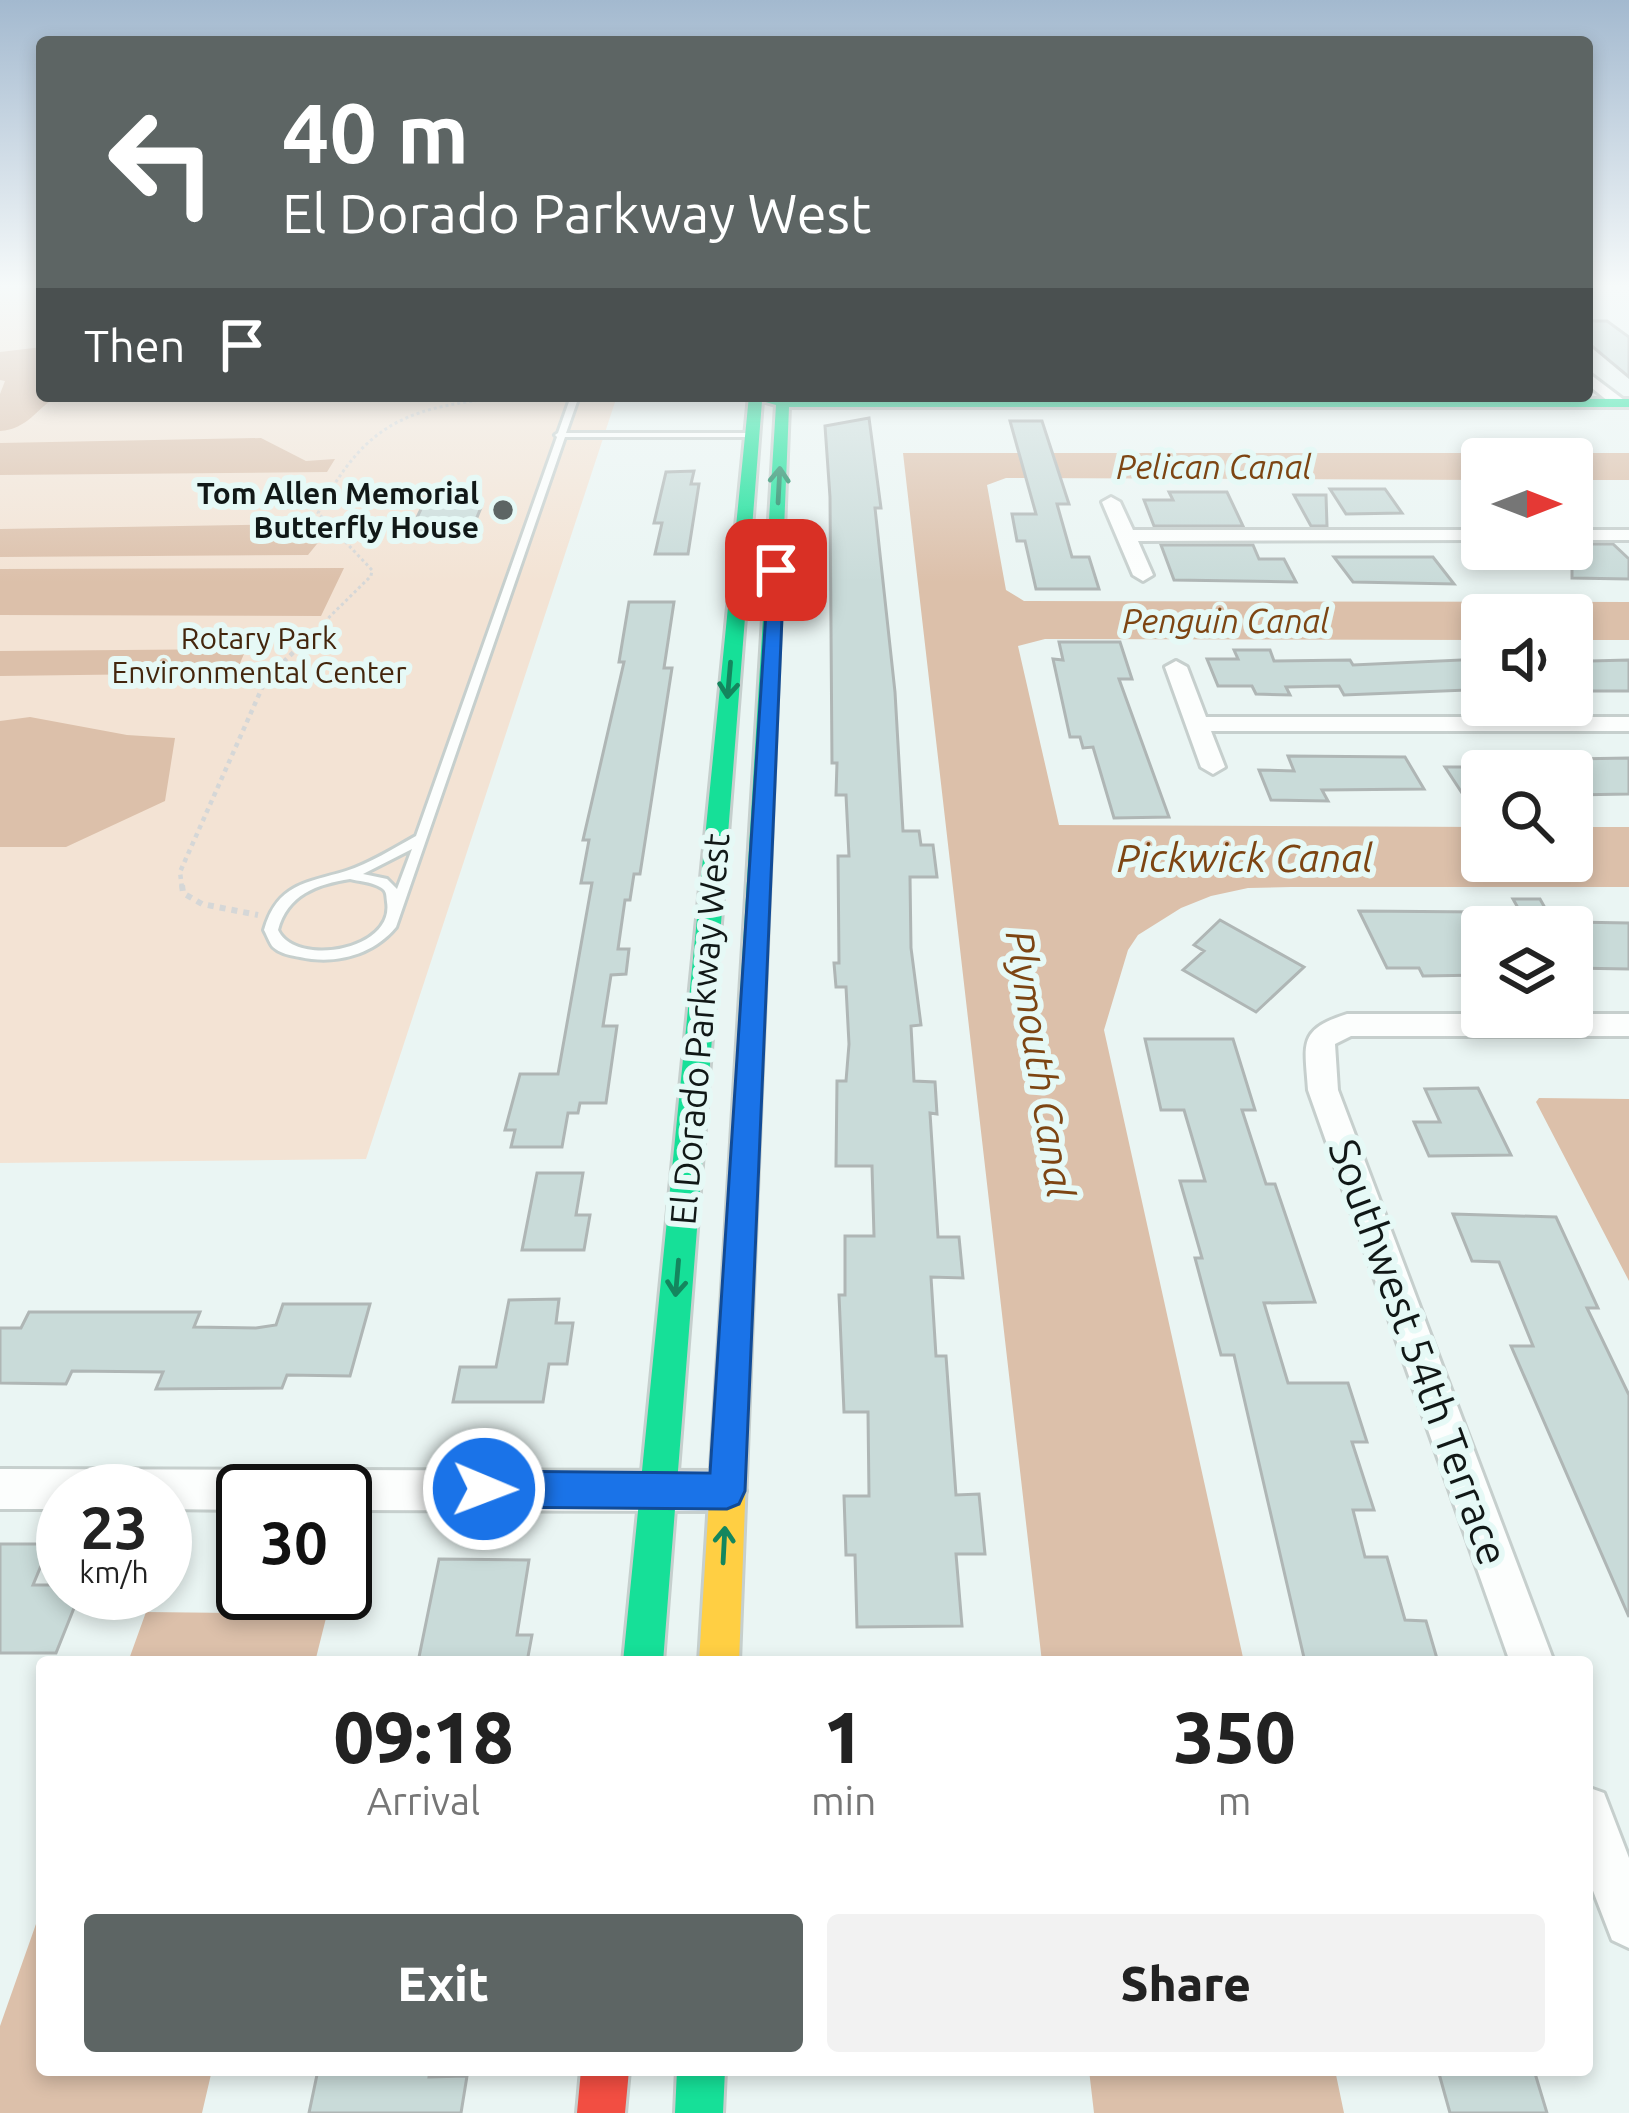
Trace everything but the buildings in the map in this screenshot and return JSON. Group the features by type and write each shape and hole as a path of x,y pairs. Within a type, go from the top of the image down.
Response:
{"street":[{"name":"El Dorado Parkway West","path":"644,1656 752,435 769,402"},
{"name":"El Dorado Parkway West","path":"719,1656 776,570 771,402"},
{"path":"1111,502 1143,575"},
{"path":"1126,536 1461,535"},
{"path":"1593,535 1629,536"},
{"path":"739,569 776,570"},
{"path":"1176,668 1213,767"},
{"path":"1197,724 1629,724"},
{"name":"Southwest 54th Terrace","path":"1530,1656 1323,1090 1319,1039 1347,1025 1629,1025"},
{"path":"0,1489 727,1491"},
{"path":"1593,1826 1629,1923"},
{"path":"601,2113 604,2076"},
{"path":"699,2113 701,2076"}],"lane":[{"path":"395,914 392,891 382,882 350,875 331,877 295,892 274,916 272,930 277,943 308,958 352,952 387,929 395,914 572,402"},
{"path":"560,434 752,435"},
{"path":"350,875 421,839"}],"path":[{"path":"274,916 202,904 183,893 180,872 266,679 371,576 372,570 318,513 362,444 383,429 477,402"}],"green space":[{"name":"Rotary Park Environmental Center","path":"0,386 36,386 36,402 615,402 366,1159 0,1163"}],"water":[{"path":"3,386 36,386 36,402 50,402 25,422 0,431"},
{"path":"261,438 306,461 335,459 327,472 0,475 0,443"},
{"path":"903,453 1461,453 1461,480 1006,478 987,485 1006,590 1024,601 1461,602 1461,640 1045,639 1018,646 1059,825 1461,827 1461,882 1593,882 1593,827 1629,827 1629,887 1248,888 1181,908 1138,935 1128,950 1104,1030 1243,1656 1041,1656"},
{"path":"1593,453 1629,453 1629,480 1593,480"},
{"path":"309,524 325,534 308,555 0,557 0,529"},
{"path":"344,568 321,616 0,615 0,569"},
{"path":"1593,602 1629,602 1629,640 1593,640"},
{"path":"246,649 236,673 0,676 0,651"},
{"path":"30,717 127,735 175,738 165,801 66,847 0,847 0,721"},
{"path":"1539,1098 1629,1099 1629,1281 1536,1102"},
{"path":"192,1613 216,1613 216,1620 326,1620 316,1656 130,1656 143,1620 192,1620"},
{"path":"36,1924 36,2076 211,2076 202,2113 0,2113 0,2026"},
{"path":"1090,2076 1336,2076 1344,2113 1094,2113"}],"traffic: fast":[{"path":"644,1656 755,402"},
{"path":"780,402 1629,403"},
{"path":"740,1241 783,402"},
{"path":"699,2113 701,2076"}],"traffic: slow":[{"path":"719,1656 740,1241"}],"traffic: jam":[{"path":"601,2113 604,2076"}],"place":[{"name":"Tom Allen Memorial Butterfly House","path":"503,510"}],"route":[{"path":"484,1489 727,1491 776,570"}],"water label":[{"name":"Pelican Canal","path":"1214,466"},
{"name":"Penguin Canal","path":"1226,620"},
{"name":"Pickwick Canal","path":"1245,857"},
{"name":"Plymouth Canal","path":"1041,1064"}]}
